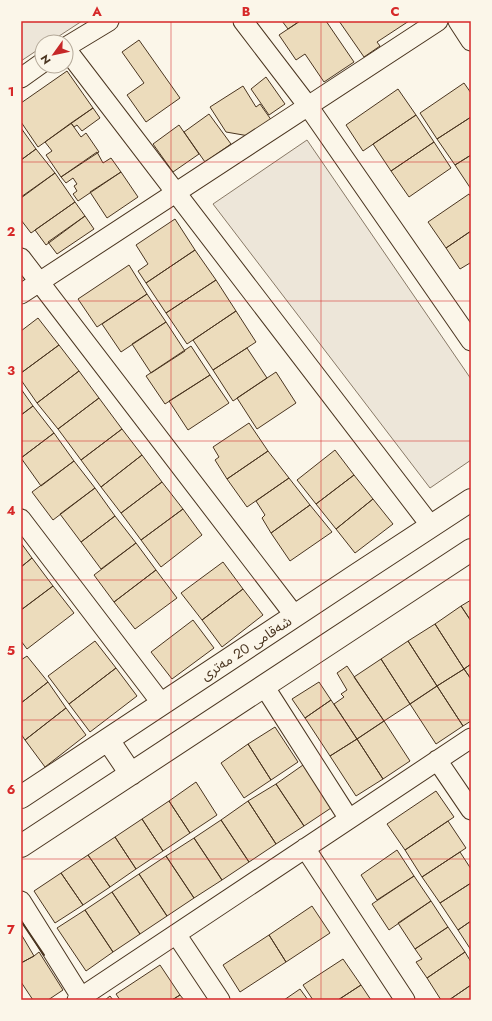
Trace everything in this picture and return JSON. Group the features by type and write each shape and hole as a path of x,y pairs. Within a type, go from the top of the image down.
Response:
{"main road":[{"name":"شەقامی 20 مەتری","path":"21,797 471,500"},
{"path":"21,846 471,550"},
{"path":"108,740 131,774"}],"street":[{"path":"74,43 108,21"},
{"path":"243,21 308,106 471,341"},
{"path":"21,294 438,21"},
{"path":"458,21 471,41"},
{"path":"74,59 431,526"},
{"path":"21,78 34,69"},
{"path":"21,258 295,616"},
{"path":"21,519 162,704"},
{"path":"264,686 349,819"},
{"path":"21,901 79,999 471,738"},
{"path":"437,760 471,810"},
{"path":"305,848 406,1000"},
{"path":"176,934 220,1000"}],"shaded area":[{"path":"21,21 82,21 62,34 34,34 34,52 21,61"},
{"path":"307,140 471,379 471,460 430,488 213,204"}],"building":[{"path":"282,21 300,21 288,29"},
{"path":"300,21 326,21 354,62 324,82 305,54 296,60 279,35"},
{"path":"339,21 409,21 377,42 380,46 364,57"},
{"path":"139,40 180,98 146,122 127,95 144,83 122,52"},
{"path":"63,74 69,74 93,108 38,147 21,122 21,103"},
{"path":"266,77 285,104 269,115 251,89"},
{"path":"464,83 471,93 471,117 437,139 420,113"},
{"path":"243,86 256,107 260,104 272,121 249,136 226,132 210,107"},
{"path":"398,89 416,115 363,151 346,125"},
{"path":"93,108 100,118 82,131 77,125 74,127 71,123"},
{"path":"209,114 231,144 205,162 184,132"},
{"path":"416,115 434,142 391,171 373,144"},
{"path":"471,117 471,155 455,165 437,139"},
{"path":"71,123 81,137 86,133 99,152 61,177 46,155 52,151 45,142"},
{"path":"179,125 199,154 173,172 153,144"},
{"path":"21,128 36,149 21,160"},
{"path":"434,142 451,168 409,197 391,171"},
{"path":"36,149 55,173 21,198 21,160"},
{"path":"97,152 103,163 111,158 121,172 78,201 73,194 77,191 74,186 77,184 73,178 66,183 61,177"},
{"path":"471,155 471,189 455,165"},
{"path":"121,172 138,197 107,218 90,192"},
{"path":"55,173 75,202 31,233 21,220 21,197"},
{"path":"469,194 471,197 471,231 446,248 428,222"},
{"path":"75,202 85,216 46,245 35,230"},
{"path":"85,216 94,229 57,254 48,242"},
{"path":"175,219 195,250 146,283 138,271 148,264 136,245"},
{"path":"471,231 471,264 470,263 460,269 446,248"},
{"path":"195,250 216,280 166,313 146,283"},
{"path":"129,265 147,294 97,327 78,299"},
{"path":"216,280 236,311 187,344 166,313"},
{"path":"147,294 166,322 121,352 102,324"},
{"path":"236,311 256,342 213,370 193,340"},
{"path":"38,318 59,345 21,373 21,331"},
{"path":"166,322 185,351 151,373 132,344"},
{"path":"59,345 79,371 37,403 21,380 21,373"},
{"path":"191,346 210,375 165,404 146,376"},
{"path":"247,348 267,378 233,401 213,370"},
{"path":"79,371 99,398 58,429 37,403"},
{"path":"276,372 296,403 257,429 237,398"},
{"path":"210,375 229,403 188,430 169,401"},
{"path":"21,389 33,406 21,415"},
{"path":"99,398 122,429 81,460 58,429"},
{"path":"33,406 54,433 21,458 21,415"},
{"path":"249,423 268,451 227,479 215,460 219,457 213,447"},
{"path":"122,429 142,455 101,487 81,460"},
{"path":"54,433 74,461 41,486 21,458"},
{"path":"335,450 354,475 316,504 297,480"},
{"path":"268,451 289,478 247,507 227,479"},
{"path":"142,455 162,482 121,513 101,487"},
{"path":"74,461 95,488 53,520 32,492"},
{"path":"354,475 373,499 336,529 316,504"},
{"path":"289,478 310,505 271,533 262,518 265,515 256,501"},
{"path":"162,482 183,509 141,540 121,513"},
{"path":"95,488 115,516 81,542 60,514"},
{"path":"373,499 393,524 355,553 336,529"},
{"path":"310,505 332,532 290,561 271,533"},
{"path":"183,509 202,535 161,567 141,540"},
{"path":"115,516 136,543 101,569 81,542"},
{"path":"21,543 32,558 21,567"},
{"path":"136,543 156,570 114,602 94,575"},
{"path":"32,558 53,586 21,610 21,567"},
{"path":"223,562 243,589 202,620 181,593"},
{"path":"156,570 177,598 135,629 114,602"},
{"path":"53,586 74,613 27,649 21,641 21,610"},
{"path":"243,589 263,615 222,647 202,620"},
{"path":"471,600 471,621 461,606"},
{"path":"461,606 471,621 471,664 464,669 435,624"},
{"path":"193,620 214,648 172,679 151,652"},
{"path":"435,624 464,669 437,686 408,641"},
{"path":"95,641 116,668 69,704 48,676"},
{"path":"408,641 437,686 410,704 381,659"},
{"path":"27,656 48,682 21,703 21,660"},
{"path":"381,659 410,704 384,721 354,677"},
{"path":"471,664 471,679 464,669"},
{"path":"347,666 384,721 357,739 334,704 344,697 341,694 347,690 337,673"},
{"path":"116,668 137,696 90,732 69,704"},
{"path":"464,669 471,679 471,721 463,726 437,686"},
{"path":"48,682 66,708 25,740 21,734 21,703"},
{"path":"319,682 331,700 305,718 292,699"},
{"path":"437,686 463,726 436,744 410,704"},
{"path":"331,700 357,739 330,756 305,718"},
{"path":"66,708 86,735 45,767 25,740"},
{"path":"384,721 410,761 383,779 357,739"},
{"path":"275,727 298,762 271,780 248,744"},
{"path":"357,739 383,779 356,796 330,756"},
{"path":"248,744 271,780 244,798 221,763"},
{"path":"303,765 331,808 304,826 276,784"},
{"path":"196,782 217,815 190,833 169,801"},
{"path":"276,784 304,826 276,844 248,801"},
{"path":"436,791 454,817 405,850 387,824"},
{"path":"169,801 190,833 163,851 142,819"},
{"path":"248,801 276,844 249,862 221,820"},
{"path":"142,819 163,851 136,869 115,837"},
{"path":"221,820 249,862 222,880 194,838"},
{"path":"448,821 466,848 422,877 405,850"},
{"path":"115,837 136,869 110,887 88,855"},
{"path":"194,838 222,880 194,898 166,856"},
{"path":"397,850 414,876 377,900 361,875"},
{"path":"460,852 471,869 471,883 440,903 422,877"},
{"path":"88,855 110,887 83,905 61,873"},
{"path":"166,856 194,898 167,916 139,874"},
{"path":"61,873 83,905 55,923 34,891"},
{"path":"139,874 167,916 140,934 112,892"},
{"path":"414,876 431,901 389,930 372,904"},
{"path":"471,883 471,921 458,930 440,903"},
{"path":"112,892 140,934 113,952 85,910"},
{"path":"431,901 448,927 415,949 398,923"},
{"path":"312,906 330,933 286,962 269,935"},
{"path":"85,910 113,952 86,971 57,928"},
{"path":"471,921 471,950 458,930"},
{"path":"448,927 465,952 427,978 416,962 422,959 415,949"},
{"path":"21,934 34,956 21,963"},
{"path":"269,935 286,962 240,992 223,965"},
{"path":"39,952 63,990 48,1000 33,1000 21,982 21,963"},
{"path":"465,952 471,962 471,985 449,1000 441,1000 427,978"},
{"path":"343,959 361,985 338,1000 313,1000 303,985"},
{"path":"160,965 180,995 172,1000 120,1000 116,994"},
{"path":"361,985 371,1000 338,1000"},
{"path":"471,985 471,1000 449,1000"},
{"path":"300,989 308,1000 284,1000"},
{"path":"180,995 184,1000 172,1000"},
{"path":"110,996 113,1000 105,1000"}],"wall":[{"path":"21,921 44,955"}]}
